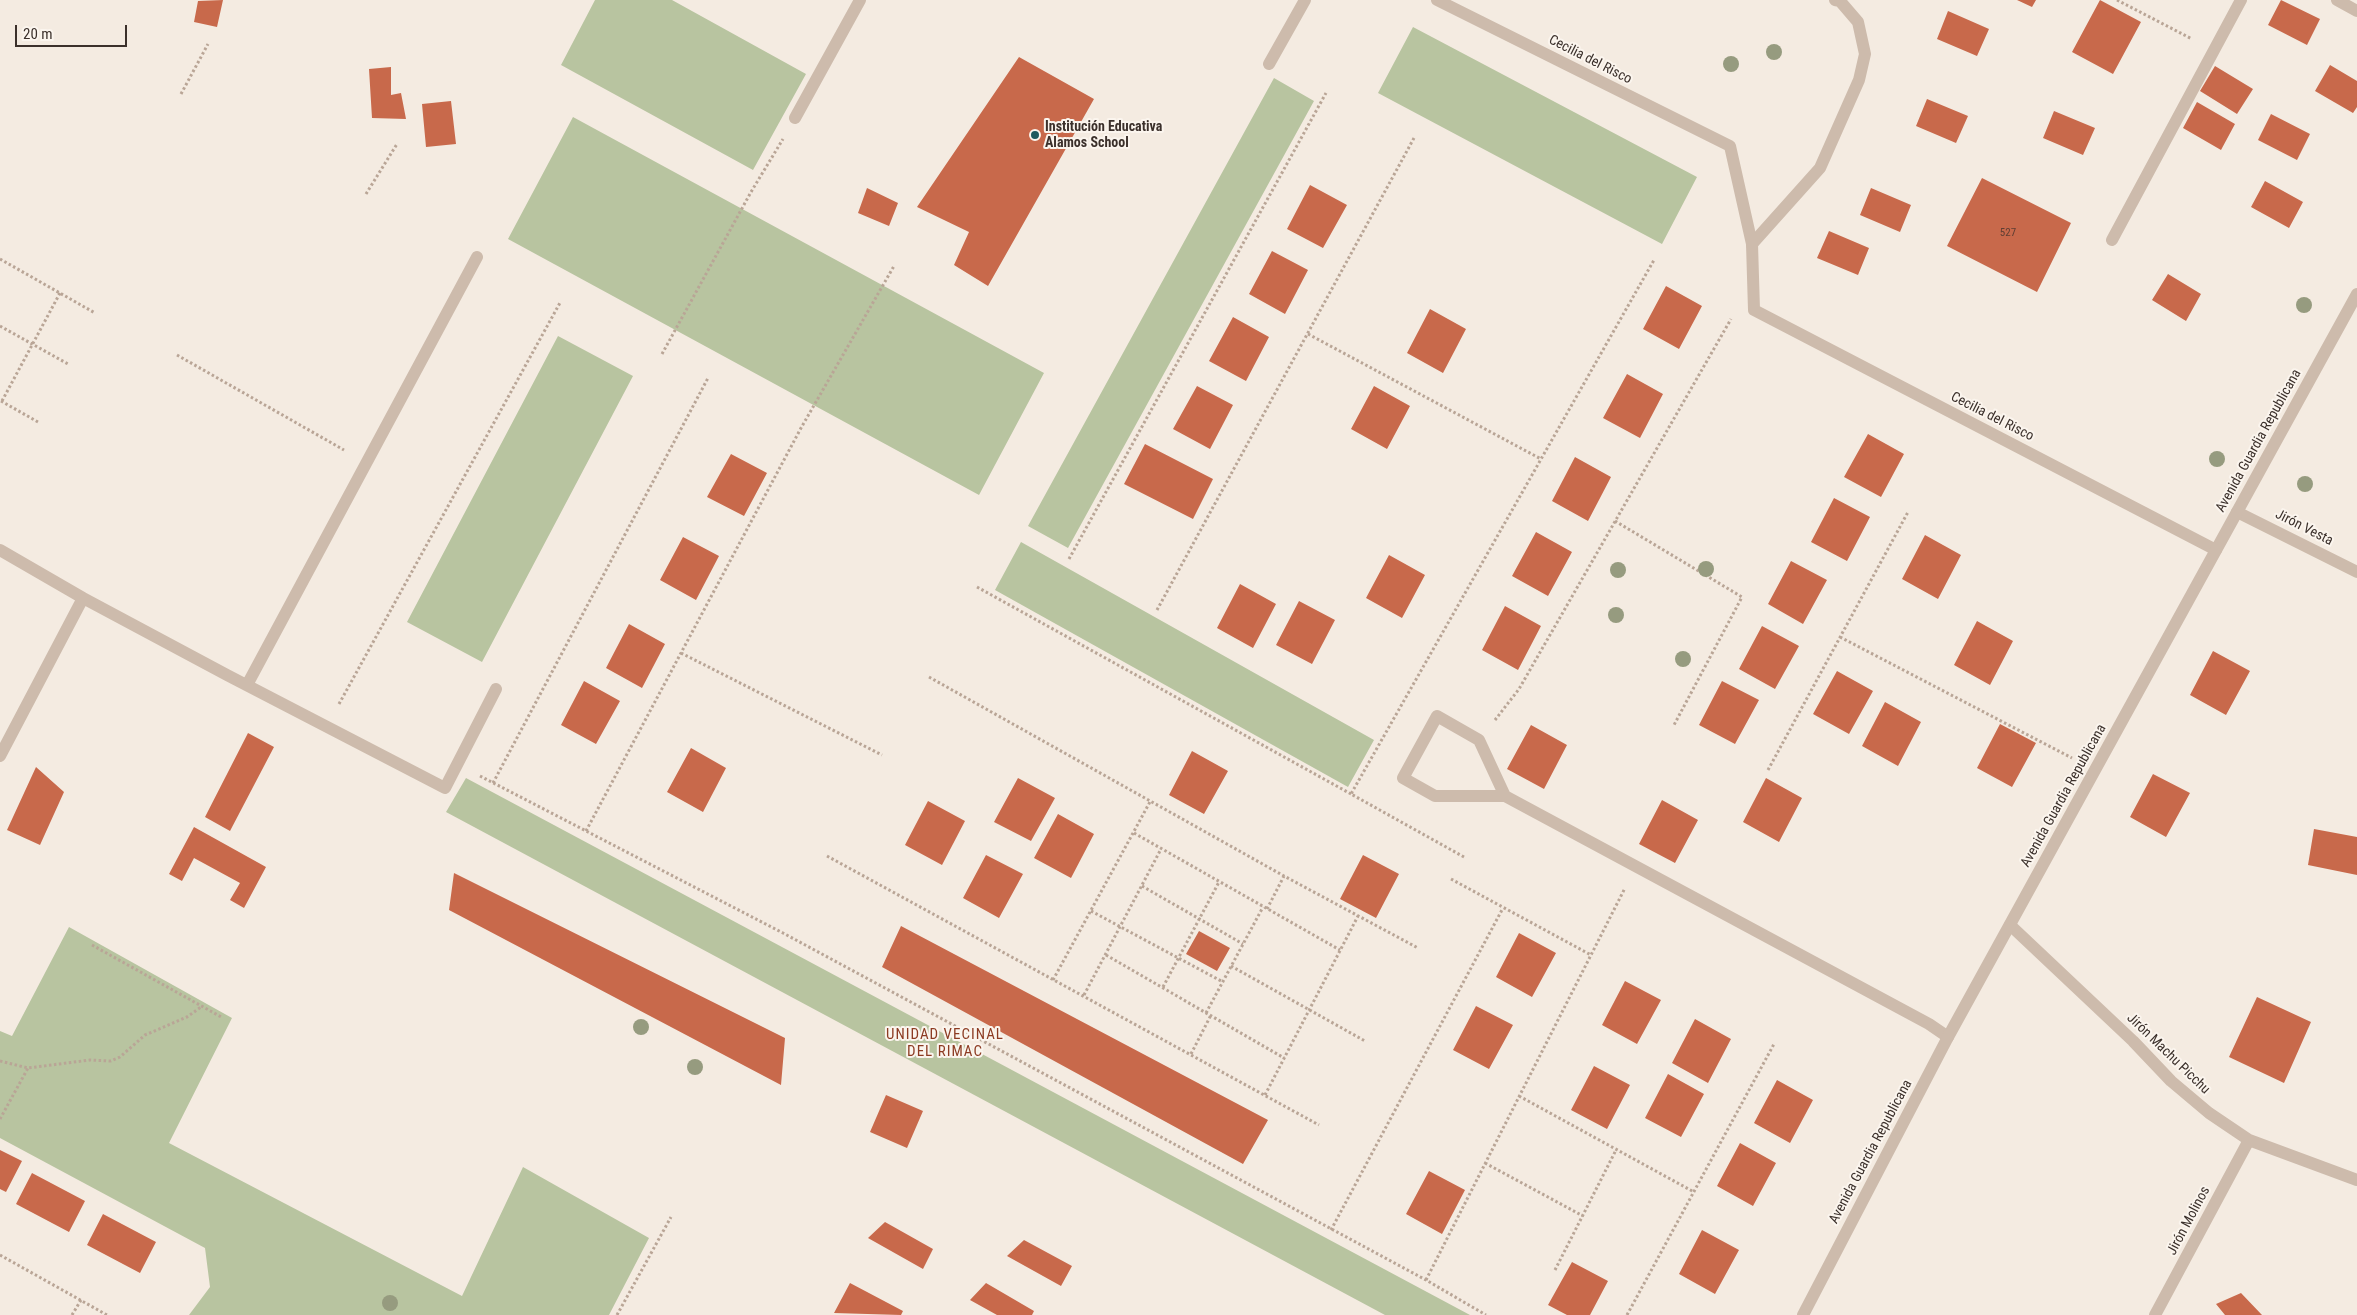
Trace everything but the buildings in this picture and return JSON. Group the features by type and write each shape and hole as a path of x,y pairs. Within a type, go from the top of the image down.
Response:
{"street":[{"path":"795,118 860,0"},
{"path":"1269,64 1305,0"},
{"name":"Cecilia del Risco","path":"1437,0 1730,146 1752,244 1754,310 2216,550"},
{"path":"1752,244 1820,168 1860,80 1865,54 1858,22 1840,1 1835,0"},
{"path":"2112,240 2241,0"},
{"path":"2337,0 2357,11"},
{"path":"247,685 477,257"},
{"name":"Avenida Guardia Republicana","path":"1803,1315 1948,1038 2357,294"},
{"name":"Jirón Vesta","path":"2237,512 2357,572"},
{"path":"0,550 83,598 445,788 496,689"},
{"path":"0,756 83,598"},
{"path":"1505,796 1479,740 1437,716 1403,778 1435,796 1505,796 1929,1024 1948,1038"},
{"name":"Jirón Machu Picchu","path":"2010,925 2133,1041 2171,1081 2209,1113 2249,1140 2357,1180"},
{"name":"Jirón Molinos","path":"2155,1315 2249,1140"}],"path":[{"path":"2117,0 2213,50"},
{"path":"181,94 208,44"},
{"path":"1070,559 1326,93"},
{"path":"662,354 751,192 795,118"},
{"path":"1157,610 1414,138"},
{"path":"366,194 397,144"},
{"path":"0,259 95,313"},
{"path":"1351,794 1654,260"},
{"path":"586,831 801,428 894,266"},
{"path":"38,422 1,401 60,293"},
{"path":"326,726 561,301"},
{"path":"1479,740 1519,689 1735,311"},
{"path":"0,326 68,364"},
{"path":"1308,334 1541,458"},
{"path":"177,355 366,462"},
{"path":"493,783 708,378"},
{"path":"1768,770 1908,512"},
{"path":"1615,521 1742,597 1674,725"},
{"path":"977,587 1464,857"},
{"path":"1840,637 2095,770"},
{"path":"681,653 882,755"},
{"path":"929,677 1284,876 1418,948"},
{"path":"457,764 783,933 1426,1280 1486,1315"},
{"path":"1053,980 1151,800"},
{"path":"1134,833 1340,950"},
{"path":"1084,995 1161,849"},
{"path":"827,856 1320,1125"},
{"path":"1426,1280 1636,866"},
{"path":"1268,909 1284,876"},
{"path":"1451,879 1591,955"},
{"path":"1163,987 1219,882"},
{"path":"1142,886 1243,944"},
{"path":"1206,1013 1263,906"},
{"path":"1331,1230 1503,908"},
{"path":"1091,911 1178,956 1223,982"},
{"path":"1265,1095 1358,916"},
{"path":"92,945 223,1018"},
{"path":"1106,955 1284,1058"},
{"path":"1231,966 1365,1041"},
{"path":"0,1061 28,1068 90,1060 111,1061 120,1056 144,1035 187,1017 201,1007"},
{"path":"1191,1054 1211,1015"},
{"path":"1627,1315 1774,1044"},
{"path":"0,1119 28,1068"},
{"path":"1519,1096 1694,1192"},
{"path":"1555,1270 1616,1150"},
{"path":"1485,1163 1583,1216"},
{"path":"617,1315 671,1217"},
{"path":"0,1255 107,1315"},
{"path":"72,1315 81,1300"}],"green space":[{"path":"595,0 672,0 806,74 753,170 561,65"},
{"path":"1413,27 1697,177 1662,244 1378,93"},
{"path":"1274,78 1314,101 1068,548 1028,526"},
{"path":"573,117 1044,373 979,495 508,239"},
{"path":"558,336 633,376 482,662 407,622"},
{"path":"1021,542 1374,740 1348,787 995,590"},
{"path":"466,778 1470,1315 1385,1315 446,812"},
{"path":"69,927 232,1018 169,1143 462,1296 523,1167 649,1238 609,1315 189,1315 210,1287 205,1248 0,1138 0,1031 12,1036"}],"place":[{"name":"Institución Educativa Alamos School","path":"1035,135"}],"district":[{"name":"UNIDAD VECINAL DEL RIMAC","path":"945,1044"}]}
